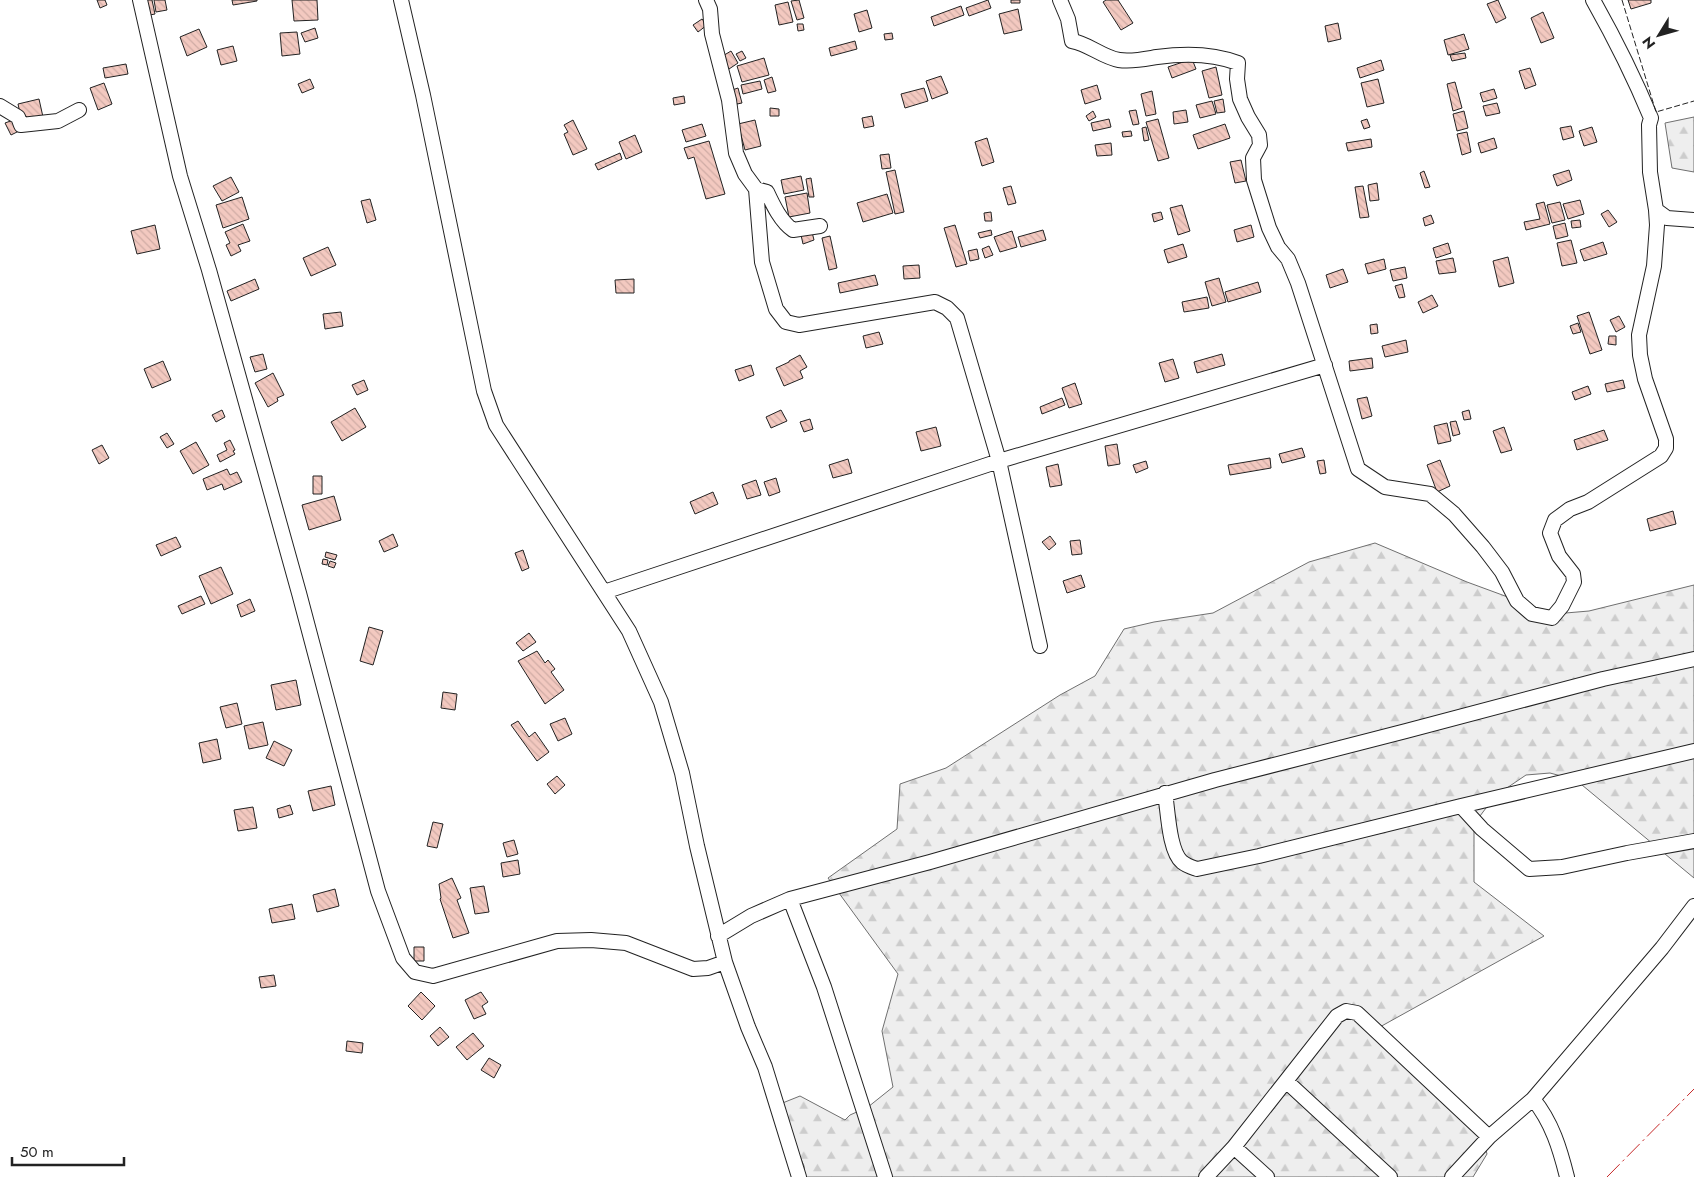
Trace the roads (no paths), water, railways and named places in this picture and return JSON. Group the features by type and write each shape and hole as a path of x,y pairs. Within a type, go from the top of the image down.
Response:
{"street":[{"path":"140,0 180,176 212,279 284,538 378,891 402,958 415,972 432,976 557,941 591,940 626,943 693,969 708,968 725,962"},
{"path":"401,0 423,95 484,391 496,425 629,632 661,702 682,774 725,962 748,1027 765,1067 799,1177"},
{"path":"1060,0 1068,19 1072,41 1080,42 1118,60 1195,54 1210,55 1238,63 1237,79 1240,99 1259,135 1260,145 1253,158 1254,180 1269,228 1278,247 1288,259 1298,283 1358,469 1385,487 1430,494 1454,514 1488,553 1502,572 1517,601 1532,614 1552,618 1562,606 1574,582 1573,574 1559,556 1550,533 1555,520 1570,509 1588,502 1650,464 1661,456 1666,448 1666,439 1645,379 1640,355 1639,335 1654,266 1656,210 1649,163 1649,126 1652,118 1619,46 1593,0"},
{"path":"707,7 729,100 736,154 745,174 756,189 762,262 776,309 786,322 799,325 935,302 947,308 957,318 999,462 1040,646"},
{"path":"0,106 18,117 21,125 58,121 79,110"},
{"path":"756,189 767,192 788,227 793,230 820,226"},
{"path":"1656,210 1667,218 1694,220"},
{"path":"604,592 999,462 1325,365"},
{"path":"718,936 751,916 790,899 930,862 1166,793 1603,679 1694,659"},
{"path":"1166,793 1174,851 1181,862 1189,867 1197,868 1259,856 1694,751"},
{"path":"1461,806 1482,829 1529,869 1562,867 1627,853 1694,842"},
{"path":"790,899 824,987 884,1177"},
{"path":"1452,1177 1490,1137 1533,1099 1662,948 1694,906"},
{"path":"1206,1177 1234,1147 1337,1016 1346,1011 1357,1013 1490,1137"},
{"path":"1286,1082 1390,1177"},
{"path":"1533,1099 1544,1112 1559,1146 1567,1177"},
{"path":"1234,1147 1267,1177"}]}
